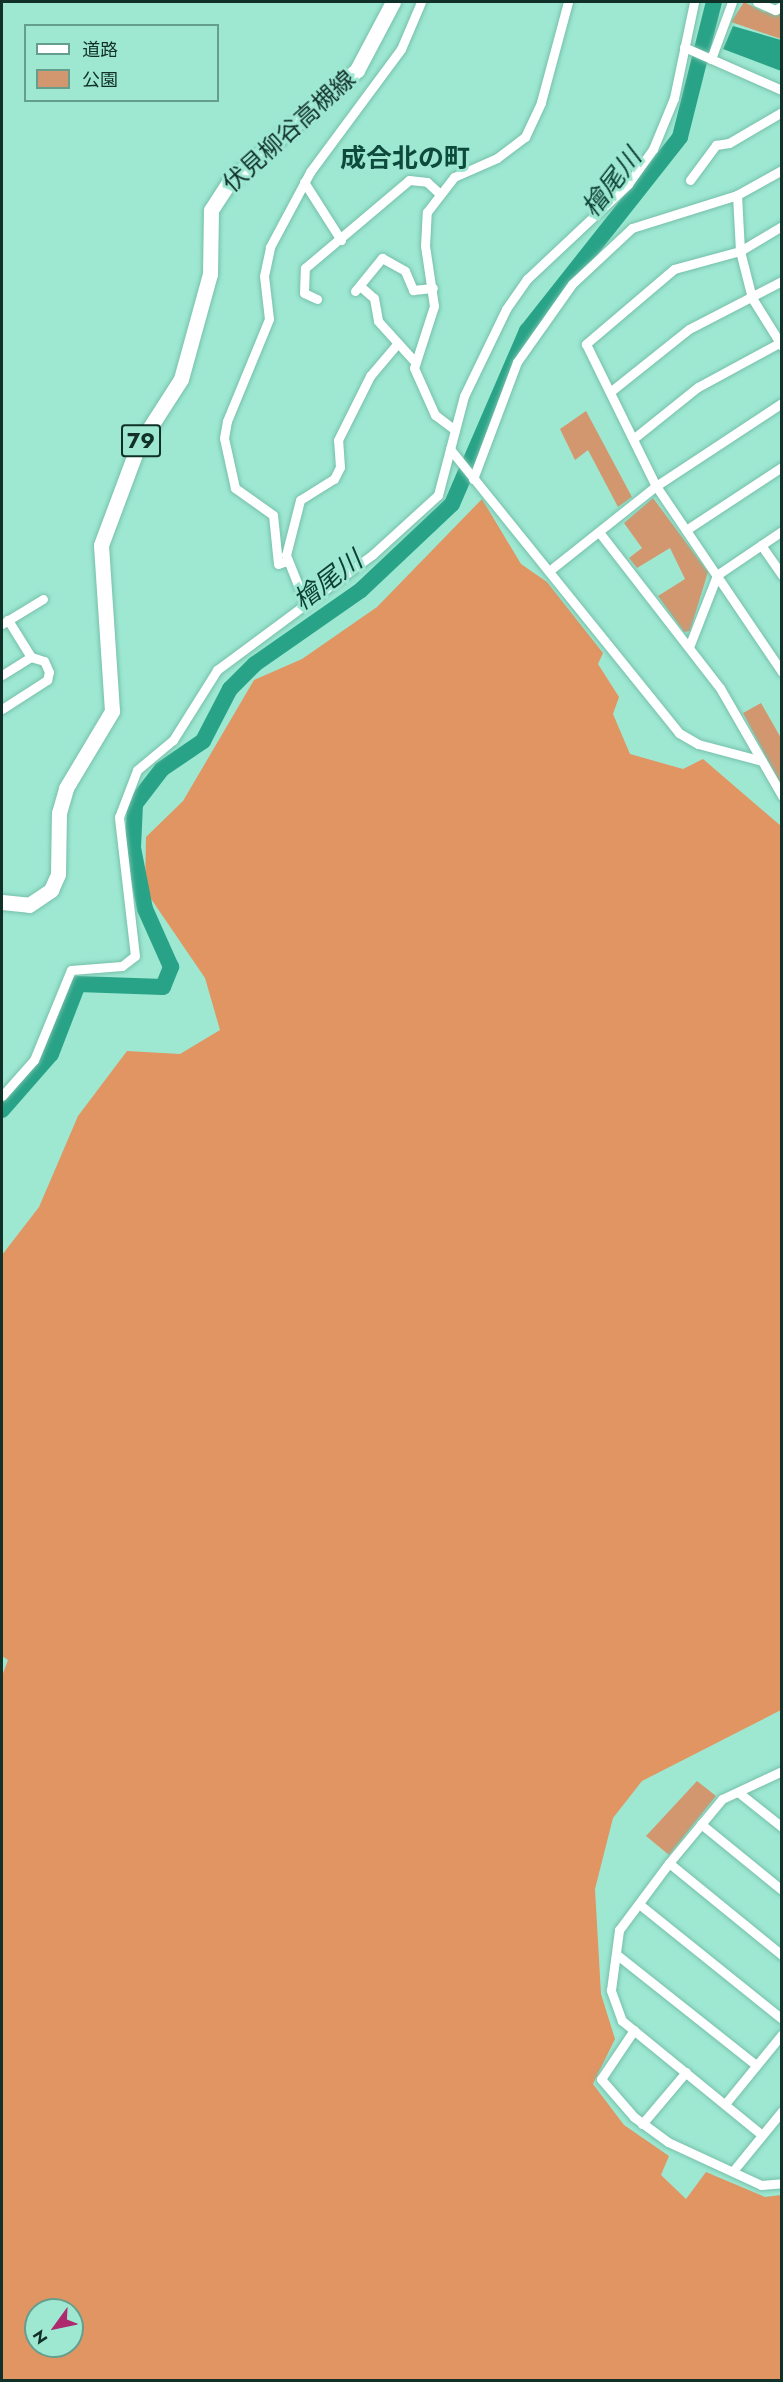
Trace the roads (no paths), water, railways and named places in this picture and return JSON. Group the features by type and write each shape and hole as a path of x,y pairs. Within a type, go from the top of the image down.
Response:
{"main road":[{"name":"伏見柳谷高槻線","path":"2,902 29,905 51,890 58,874 59,813 66,788 112,711 101,545 138,446 181,379 210,274 211,210 229,182 357,70 393,2"}],"street":[{"path":"287,561 279,564 273,515 235,488 224,438 269,319 264,276 270,247 304,182 371,96 400,50 421,2"},
{"path":"415,362 432,318 433,288 425,246 427,212 439,193 454,177 497,158 525,137 541,102 568,2"},
{"path":"2,1096 34,1059 71,970 122,966 135,956 120,817 137,770 173,740 217,670 306,605 427,509 441,488 455,430 488,341 527,279 644,165 666,124 687,48 694,2"},
{"path":"711,58 732,2"},
{"path":"757,2 775,10 782,6"},
{"path":"687,48 782,90"},
{"path":"690,180 716,145 729,143 782,112"},
{"path":"473,478 517,362 572,284 632,228 737,195 782,170"},
{"path":"316,299 304,293 305,268 341,240 409,180 427,182 439,193"},
{"path":"304,182 341,240"},
{"path":"633,439 698,387 781,344 752,298 740,251 737,195"},
{"path":"782,226 740,251 674,269 586,344 656,486 782,672"},
{"path":"433,288 413,290 405,271 382,258 357,289 374,298 378,321 415,362 435,415 455,430"},
{"path":"610,392 666,343 782,281"},
{"path":"306,605 287,561 300,500 334,479 340,467 338,440 370,376 398,343"},
{"path":"549,571 656,486 782,403"},
{"path":"450,449 679,733 698,744 762,761"},
{"path":"686,530 782,467"},
{"path":"689,647 717,575 782,531"},
{"path":"598,532 689,647 782,796"},
{"path":"761,545 782,575"},
{"path":"2,709 47,680 44,662 31,657 5,622 43,599"},
{"path":"2,675 31,657"},
{"path":"762,2134 622,2021 611,1990 619,1930 669,1863 722,1799 782,1771"},
{"path":"738,1792 782,1827"},
{"path":"701,1824 782,1890"},
{"path":"669,1863 782,1955"},
{"path":"639,1904 782,2019"},
{"path":"616,1954 756,2065"},
{"path":"634,2030 601,2079 642,2124 761,2185 782,2183"},
{"path":"724,2104 782,2034"},
{"path":"642,2124 686,2072"},
{"path":"733,2171 782,2111"}],"waterway":[{"name":"檜尾川","path":"2,1110 51,1054 78,984 163,987 171,967 145,909 133,848 135,804 162,769 203,741 230,689 255,664 361,590 452,504 527,331 680,137 714,2"}],"district":[{"name":"成合北の町","path":"405,159"}]}
